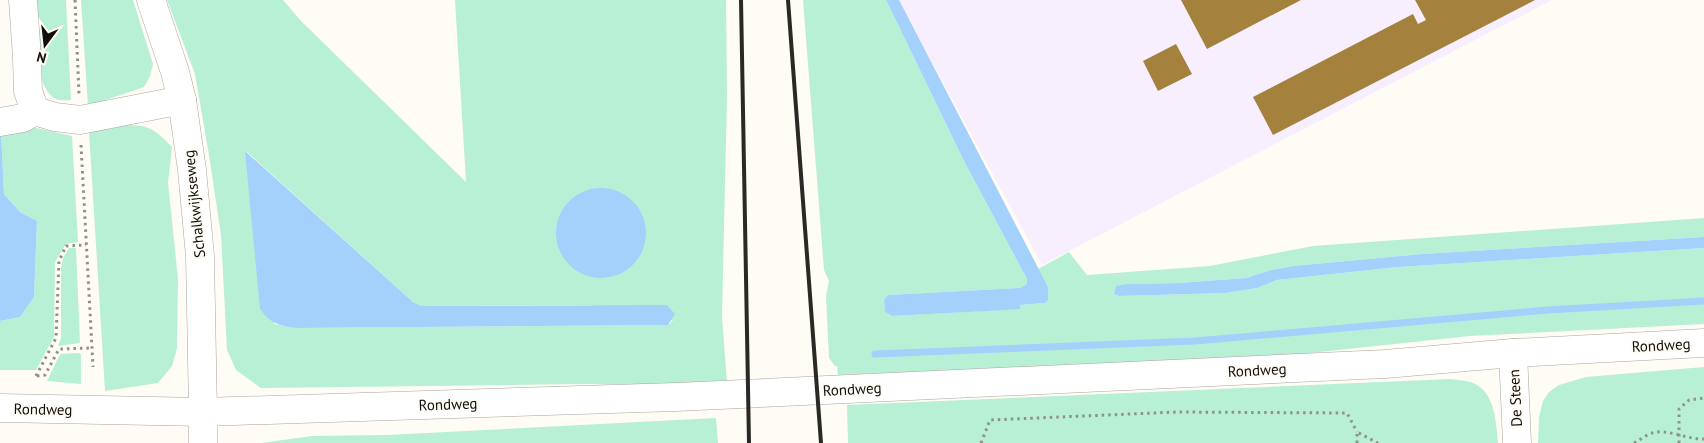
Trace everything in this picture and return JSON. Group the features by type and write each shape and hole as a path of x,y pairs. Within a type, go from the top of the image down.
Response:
{"main road":[{"path":"23,0 28,91 35,111"},
{"name":"Schalkwijkseweg","path":"151,0 176,72 192,170 200,256 203,443"},
{"path":"3,122 23,118 35,111 55,118 80,120 182,100"},
{"name":"Rondweg","path":"0,408 203,412 656,397 1385,364 1513,354 1704,343"},
{"name":"De Steen","path":"1513,354 1517,443"}],"path":[{"path":"75,0 93,367"},
{"path":"86,245 66,246 59,261 56,338 36,376 45,376 59,349 91,348"},
{"path":"1679,443 1679,408 1689,400 1704,398"},
{"path":"981,443 990,420 1177,412 1347,413 1357,432 1357,443"},
{"path":"1357,432 1378,443"},
{"path":"1634,443 1654,432 1704,440"}],"shaded area":[{"path":"898,0 1552,0 1042,265"}],"green space":[{"path":"35,0 66,0 71,100 56,99 48,92 43,82 37,54"},
{"path":"81,0 133,0 153,64 150,76 144,87 88,106"},
{"path":"167,0 283,0 301,21 466,182 455,0 726,0 727,96 722,316 727,383 261,388 236,370 227,350 221,235 195,74","holes":["246,151 413,302 421,306 591,305 673,320 668,325 296,328 274,324"]},
{"path":"803,0 886,0 965,163 1027,279 1027,284 1020,288 888,295 884,300 885,312 892,316 1020,309 1020,305 1045,303 1048,299 1048,287 1038,269 1069,252 1087,275 1210,266 1313,246 1704,218 1704,237 1422,254 1293,266 1271,270 1246,278 1178,283 1127,284 1114,294 1119,296 1226,293 1257,288 1277,280 1398,267 1704,248 1704,324 1470,336 1262,358 838,375 837,366 829,358 826,296 829,281 824,270"},
{"path":"122,125 150,128 172,147 168,183 178,279 177,348 172,366 158,383 105,391 89,132"},
{"path":"28,126 72,136 78,242 66,244 55,262 54,337 36,370 0,370 0,321 20,317 34,297 37,221 20,212 4,194 1,132"},
{"path":"69,248 76,248 80,343 58,346 61,338 61,268 63,258"},
{"path":"60,354 81,354 81,384 47,381"},
{"path":"1704,367 1704,443 1538,443 1539,417 1543,401 1549,392 1559,385 1586,377"},
{"path":"1450,379 1470,382 1485,392 1493,407 1498,443 848,443 847,405"},
{"path":"716,418 718,443 261,443 312,436 387,435"}],"water":[{"path":"886,0 899,0 1048,287 1048,300 1045,303 1020,305 1020,309 1006,310 892,316 885,312 884,300 888,295 1020,288 1027,284 1027,279 965,163"},
{"path":"0,110 4,194 20,212 37,221 34,297 20,317 0,321"},
{"path":"245,151 413,302 421,306 667,305 675,314 668,325 296,328 280,325 271,321 260,309"},
{"path":"601,188 618,192 633,201 642,216 646,233 642,250 633,265 618,274 601,278 584,274 569,265 560,250 556,233 560,216 569,201 584,192"},
{"path":"1704,237 1704,248 1398,267 1277,280 1257,288 1226,293 1119,296 1114,294 1116,286 1127,284 1178,283 1246,278 1271,270 1293,266 1422,254"}],"building":[{"path":"1181,0 1301,0 1207,49"},
{"path":"1415,0 1535,0 1273,135 1253,97 1413,14 1418,24 1426,20"},
{"path":"1176,44 1192,74 1158,91 1143,61"}],"waterway":[{"path":"875,354 1195,341 1548,310 1704,301"}],"railway":[{"path":"741,0 749,443"},
{"path":"788,0 821,443"}]}
